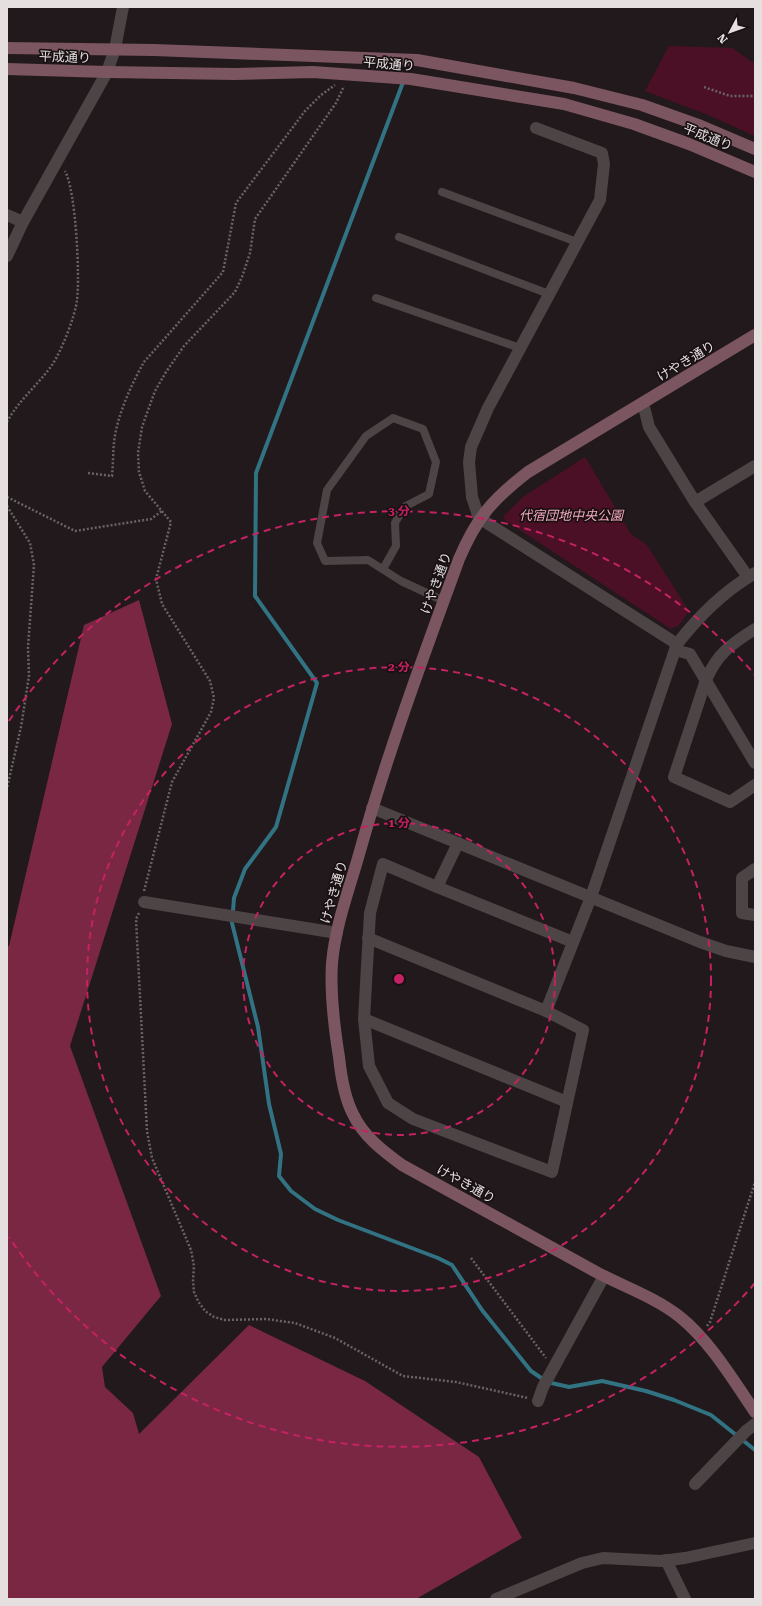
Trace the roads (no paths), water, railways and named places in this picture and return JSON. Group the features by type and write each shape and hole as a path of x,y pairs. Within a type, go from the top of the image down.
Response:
{"street":[{"path":"7,256 24,222 107,72 115,49 123,7"},
{"name":"平成通り","path":"7,48 115,49 417,60 574,88 642,105 701,126 755,149"},
{"name":"平成通り","path":"7,69 236,74 313,72 411,79 564,104 634,124 689,144 755,172"},
{"path":"536,128 602,153 604,164 600,200 488,408 471,447 469,462 472,496 479,518 676,647 690,654 755,763"},
{"path":"7,215 24,222"},
{"name":"けやき通り","path":"755,335 528,472 507,488 479,518 469,536 444,601 372,808 337,933 332,963 334,1026 346,1098 352,1113 372,1141 402,1165 604,1276 658,1303 680,1317 699,1336 726,1370 755,1412"},
{"path":"546,1011 591,897 676,647 697,619 712,604 752,575 695,502 649,427 643,403"},
{"path":"695,502 755,466"},
{"path":"755,629 736,641 712,665 674,777 730,802 755,785"},
{"path":"372,808 700,942 726,951 755,957"},
{"path":"438,887 458,842"},
{"path":"368,938 546,1011 583,1030 552,1172 413,1119 388,1103 369,1066 364,1019 368,938 370,913 383,864 573,942"},
{"path":"755,869 742,878 742,913 755,915"},
{"path":"144,902 337,933"},
{"path":"364,1019 567,1102"},
{"path":"538,1401 543,1387 604,1276"},
{"path":"695,1484 746,1431 755,1424"},
{"path":"496,1599 582,1564 603,1558 666,1560 685,1558 720,1549 755,1543"},
{"path":"666,1560 685,1599"}],"lane":[{"path":"442,192 577,242"},
{"path":"398,237 549,294"},
{"path":"376,298 520,348"},
{"path":"383,569 396,546 394,523 404,507 429,494 436,462 423,429 393,418 366,436 326,490 317,543 325,561 368,560 401,581 444,601"}],"waterway":[{"path":"402,85 256,473 255,596 317,683 276,827 245,869 234,898 232,923 258,1027 269,1104 281,1154 279,1176 291,1191 315,1209 338,1220 438,1258 452,1265 482,1310 531,1371 547,1382 569,1387 602,1381 646,1391 674,1400 711,1415 755,1450"}],"park label":[{"name":"代宿団地中央公園","path":"571,515"}]}
